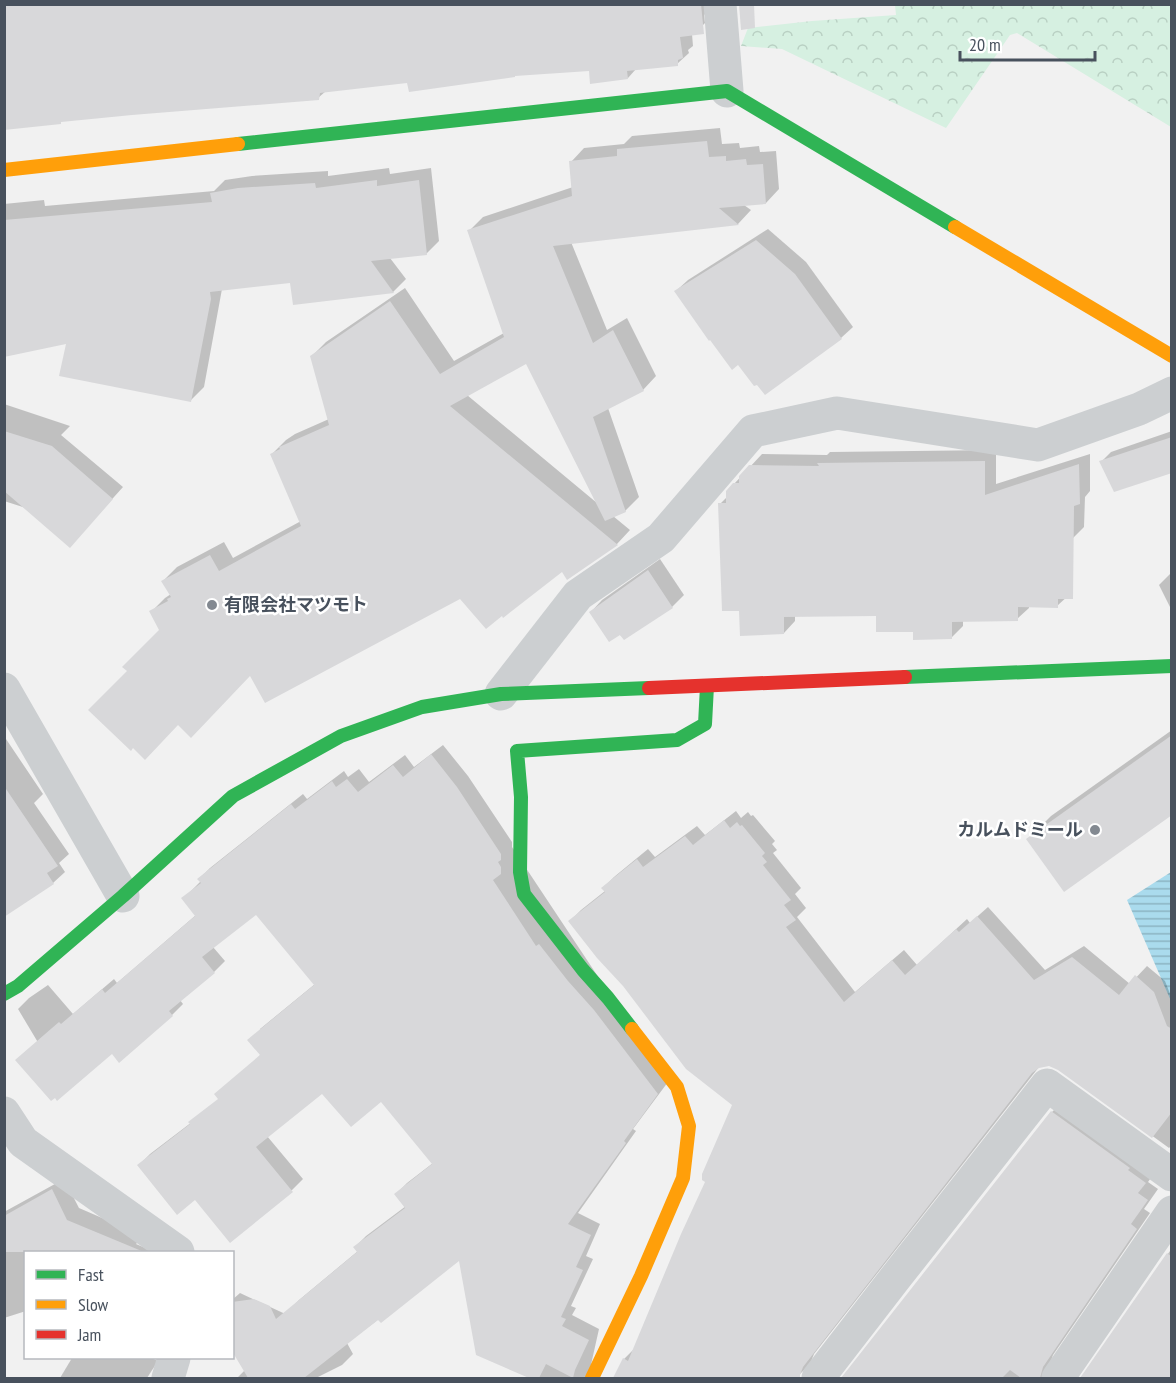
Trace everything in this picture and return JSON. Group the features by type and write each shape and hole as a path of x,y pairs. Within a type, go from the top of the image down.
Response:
{"street":[{"path":"720,4 728,91"},
{"path":"4,170 728,91 1172,356"},
{"path":"501,694 578,595 661,538 753,431 837,413 1038,445 1139,409 1172,393"},
{"path":"9,984 123,896 233,796 341,736 422,707 501,694 1172,666"},
{"path":"592,1378 641,1276 683,1178 689,1126 676,1087 524,894 520,872 521,797 517,751 677,740 705,724 707,686"},
{"path":"4,689 123,896"},
{"path":"818,1378 1047,1085 1172,1175"},
{"path":"4,1113 23,1142 177,1251"},
{"path":"1058,1378 1172,1212"},
{"path":"168,1378 174,1359"}],"green space":[{"path":"895,5 1171,5 1171,127 1017,33 1010,35 946,128 782,49 741,46 748,28 896,15"}],"water":[{"path":"1171,872 1171,1001 1127,900"}],"building":[{"path":"4,4 701,4 704,34 680,37 683,58 678,60 678,66 627,71 628,79 590,84 589,71 515,76 409,92 407,83 320,93 319,100 132,115 4,130"},
{"path":"739,4 754,4 755,28 741,30"},
{"path":"707,141 709,157 726,156 726,161 746,159 747,165 763,164 766,204 719,208 739,225 553,246 593,343 613,330 644,391 593,417 626,512 605,521 526,364 450,406 618,545 567,580 562,572 486,629 460,599 265,703 250,676 191,738 178,725 145,760 133,748 131,751 88,710 127,671 122,667 159,630 149,611 171,597 161,581 210,555 219,571 301,526 270,454 280,449 279,447 329,425 310,356 390,301 440,374 504,337 467,230 572,196 569,161 617,156 617,149"},
{"path":"377,180 377,186 419,180 427,255 371,261 394,293 293,305 290,283 210,292 211,299 191,402 59,376 66,344 4,357 4,220 212,202 210,193 238,188 315,183 316,188"},
{"path":"756,240 795,274 842,339 765,395 757,385 754,386 738,365 732,370 674,291"},
{"path":"4,431 52,446 113,499 70,548 4,491"},
{"path":"1172,437 1172,473 1114,492 1099,461"},
{"path":"985,461 985,495 1079,464 1080,504 1074,506 1073,599 1058,599 1058,608 1018,607 1018,621 952,622 952,639 913,640 913,632 876,632 876,616 784,617 784,634 740,636 739,611 722,611 718,503 726,503 726,491 733,483 739,483 739,476 749,465 819,466 817,463"},
{"path":"648,570 673,608 624,640 620,635 609,642 589,612"},
{"name":"カルムドミール","path":"1172,735 1172,815 1064,892 1026,839"},
{"path":"431,754 457,787 501,854 501,860 498,862 501,874 493,880 536,946 539,944 594,1010 658,1094 568,1224 591,1235 576,1267 583,1270 561,1317 566,1319 562,1326 589,1340 573,1378 546,1364 539,1378 529,1378 476,1355 459,1261 381,1323 378,1320 304,1378 248,1378 234,1354 234,1302 254,1299 270,1306 276,1319 357,1252 353,1247 405,1208 394,1194 432,1164 381,1102 351,1127 322,1094 256,1147 293,1192 230,1243 195,1200 177,1215 137,1165 218,1099 214,1094 260,1055 247,1040 314,985 256,915 202,957 215,973 169,1011 173,1016 119,1063 112,1054 57,1101 55,1098 51,1101 15,1060 102,989 105,993 195,916 181,898 201,883 197,879 291,804 295,809 332,781 336,787 347,779 358,792 393,765 403,777"},
{"path":"4,786 58,866 47,873 54,884 4,917"},
{"path":"724,820 730,828 737,822 740,826 742,825 765,853 762,856 767,862 763,865 791,900 784,905 796,920 786,927 844,1002 892,960 905,975 956,929 959,932 977,916 1034,980 1072,957 1119,995 1135,975 1154,992 1167,1026 1172,1029 1172,1112 1152,1138 1058,1070 1049,1066 1039,1068 1032,1073 803,1367 800,1378 613,1378 623,1358 628,1361 705,1182 702,1180 702,1174 732,1105 686,1069 623,986 568,921 605,892 601,888 637,859 643,867 685,836 693,845"},
{"path":"1051,1111 1130,1168 1128,1170 1146,1183 1138,1193 1148,1200 1131,1224 1137,1229 1043,1367 1040,1378 1021,1378 1010,1370 1002,1378 841,1378"},
{"path":"52,1189 67,1220 142,1251 4,1252 4,1216"},
{"path":"1167,1253 1172,1257 1172,1378 1080,1378"}],"traffic: fast":[{"path":"238,144 727,91 955,227"},
{"path":"905,677 1172,666"},
{"path":"632,1029 524,894 520,872 521,797 517,751 677,740 705,724 707,686"},
{"path":"4,994 18,986 123,896 233,796 341,736 422,707 501,694 649,688"}],"traffic: slow":[{"path":"4,170 238,144"},
{"path":"955,227 1172,356"},
{"path":"592,1378 641,1276 683,1178 689,1126 677,1087 632,1029"}],"traffic: jam":[{"path":"649,688 905,677"}],"place":[{"name":"有限会社マツモト","path":"212,605"},
{"name":"カルムドミール","path":"1095,830"}]}
